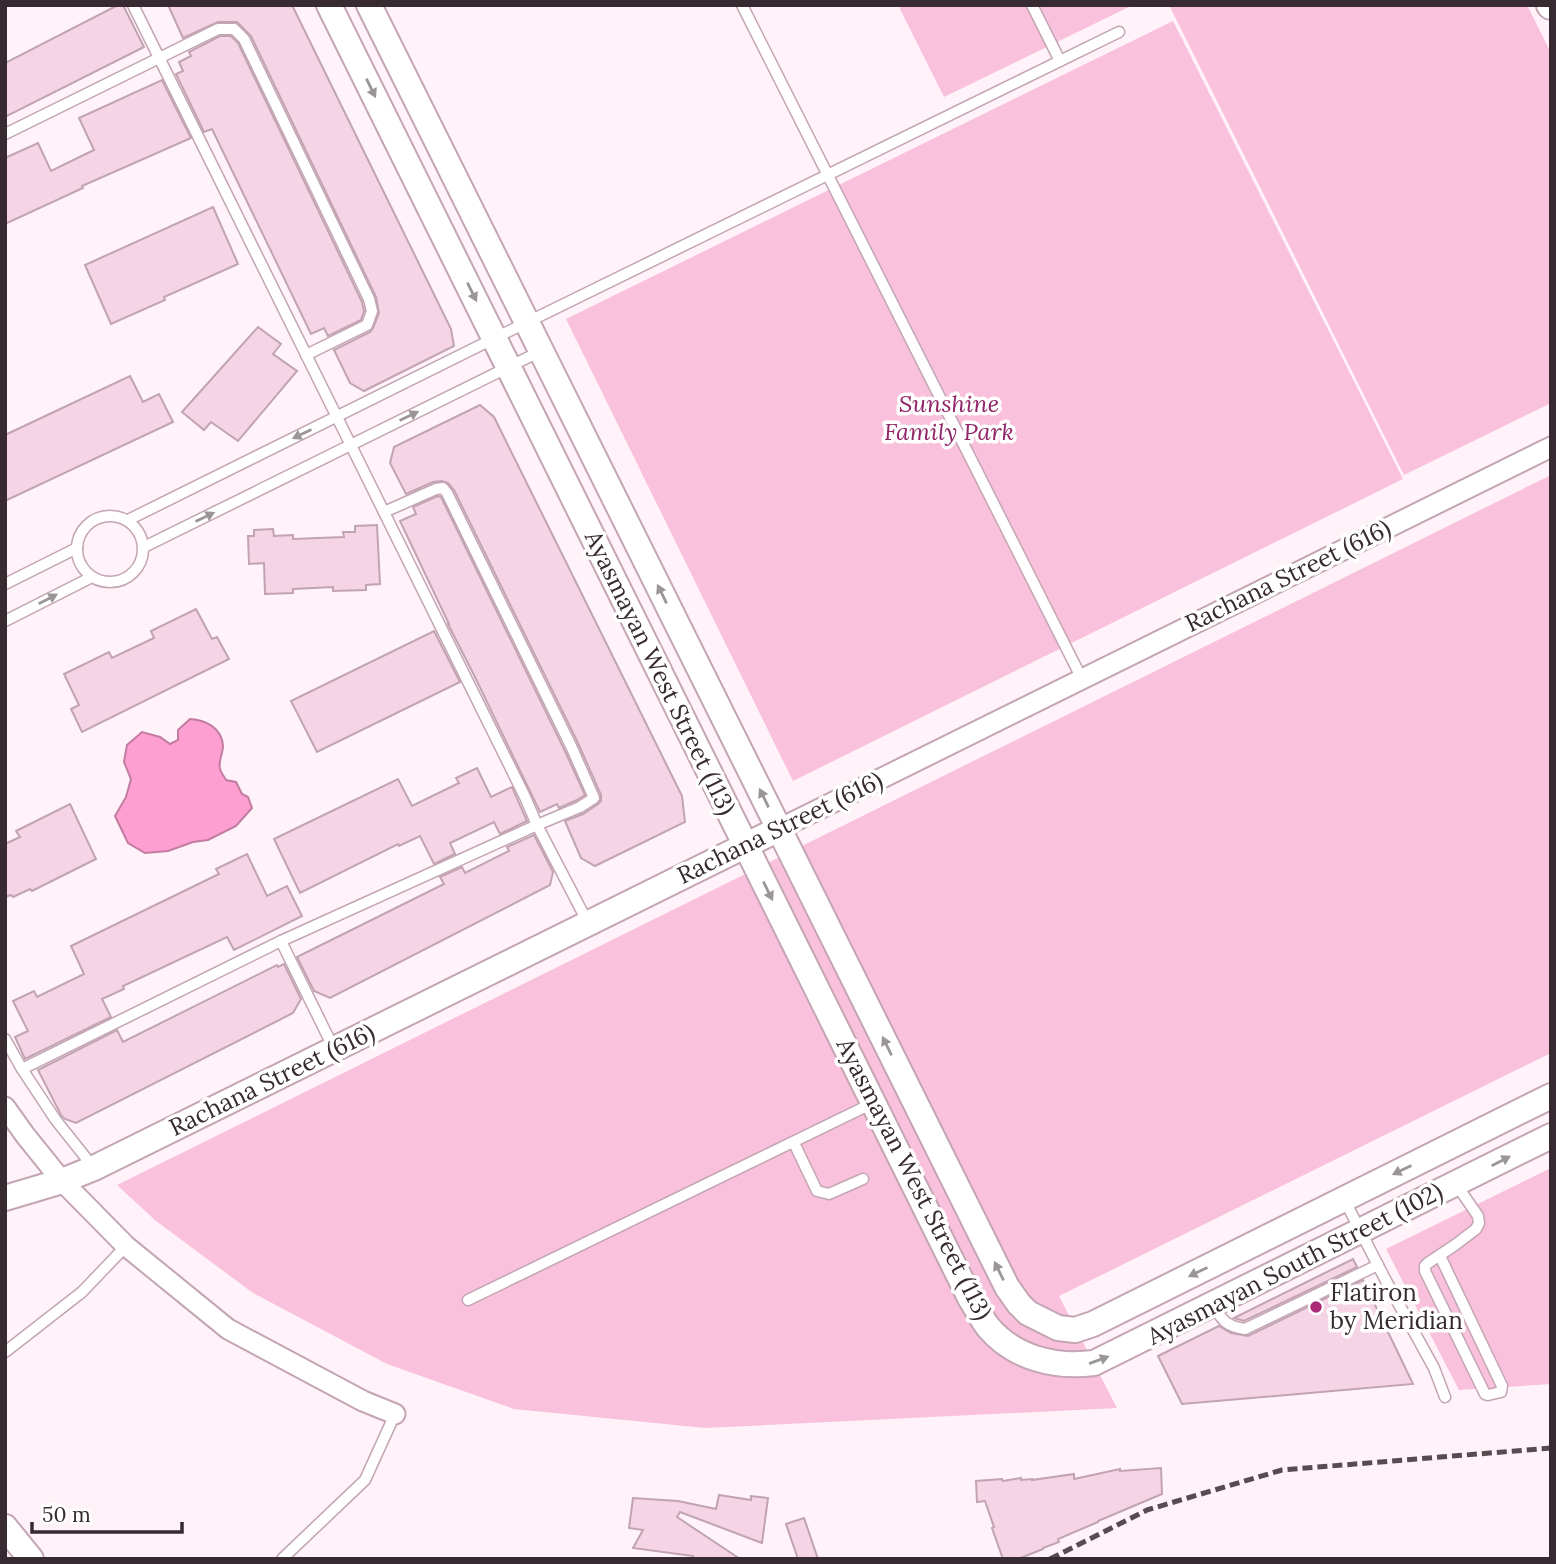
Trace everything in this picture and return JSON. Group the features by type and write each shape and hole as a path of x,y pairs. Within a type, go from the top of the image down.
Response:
{"street":[{"name":"Ayasmayan West Street (113)","path":"329,5 970,1298 988,1326 1012,1348 1033,1358"},
{"name":"Ayasmayan West Street (113)","path":"369,5 1007,1287 1028,1313 1043,1321"},
{"path":"355,57 387,42"},
{"name":"Rachana Street (616)","path":"5,1198 94,1168 1551,447"},
{"path":"572,494 604,478"},
{"path":"874,1103 908,1087"},
{"name":"Ayasmayan South Street (102)","path":"1043,1321 1058,1328 1075,1329 1093,1324 1551,1096"},
{"path":"5,1107 62,1181 126,1246 228,1329 363,1401 395,1414"},
{"name":"Ayasmayan South Street (102)","path":"1033,1358 1076,1365 1094,1363 1551,1136"},
{"path":"1439,1152 1456,1184"},
{"path":"5,1527 31,1559"}],"lane":[{"path":"133,5 537,825 588,923"},
{"path":"742,5 1082,679"},
{"path":"1032,5 1060,61"},
{"path":"5,134 218,29 234,29 244,39 369,299 372,311 367,325 306,355"},
{"path":"128,520 1119,32"},
{"path":"144,547 541,351"},
{"path":"22,1069 281,941 580,807 594,798 572,746 447,493 443,488 384,512"},
{"path":"103,517 128,520 141,535 144,547 140,564 134,573 124,580 113,582 102,582 92,577 82,567 77,548 84,529 103,517"},
{"path":"5,584 77,548"},
{"path":"5,621 92,577"},
{"path":"281,941 334,1049"},
{"path":"5,1039 55,1119 94,1168"},
{"path":"468,1300 874,1103"},
{"path":"794,1143 817,1191 829,1194 863,1179"},
{"path":"1440,1256 1502,1386 1501,1392 1485,1394 1426,1271 1425,1266 1476,1229 1479,1223 1478,1216 1456,1184"},
{"path":"1344,1199 1434,1368 1445,1397"},
{"path":"5,1352 82,1292 126,1246"},
{"path":"1213,1305 1222,1320 1233,1327 1245,1329 1378,1265"},
{"path":"282,1559 365,1480 395,1414"}],"green space":[{"path":"898,5 1133,5 944,97"},
{"path":"1169,5 1527,5 1551,53 1551,403 1404,475"},
{"name":"Sunshine Family Park","path":"1173,21 1403,479 793,781 566,319"},
{"path":"1551,475 1551,1053 1059,1296 1117,1408 705,1428 514,1409 387,1364 253,1293 156,1221 117,1185"},
{"path":"1551,1168 1551,1384 1459,1390 1386,1249"}],"shaded area":[{"path":"190,719 207,723 220,734 223,746 220,770 226,780 236,782 242,794 248,797 252,808 236,826 208,840 168,851 145,853 128,843 115,816 126,797 131,779 124,762 127,745 142,732 160,737 170,744 178,740 178,730"}],"building":[{"path":"118,5 123,5 144,47 5,117 5,63"},
{"path":"168,5 292,5 451,329 454,346 364,391 350,383 334,350 370,332 379,313 376,297 251,36 237,22 218,22 183,38"},
{"path":"220,36 231,36 238,43 362,302 364,311 361,320 328,336 324,328 311,334 212,129 204,132 176,74 183,71 179,62 191,56 189,52"},
{"path":"162,80 191,138 82,186 83,188 5,224 5,158 38,143 51,171 94,150 79,118"},
{"path":"213,207 238,264 111,324 85,265"},
{"path":"258,327 281,344 273,354 297,371 238,441 211,422 204,430 182,412"},
{"path":"130,376 143,402 159,394 173,422 5,501 5,435"},
{"path":"480,405 494,417 682,796 685,822 595,866 581,858 565,821 598,804 601,795 454,490 442,481 433,482 406,494 390,463 394,447"},
{"path":"441,497 585,795 559,808 557,804 540,812 400,521 416,514 413,507"},
{"path":"377,525 380,584 366,585 366,590 333,591 333,587 293,589 293,593 265,594 264,563 249,564 248,536 254,536 254,530 273,529 274,536 293,535 293,539 344,537 343,532 355,532 355,526"},
{"path":"196,609 212,639 217,637 229,659 82,732 71,709 79,705 64,674 109,652 112,658 154,638 151,631"},
{"path":"434,631 460,682 317,752 291,701"},
{"path":"477,768 491,797 512,787 527,821 500,834 494,822 450,843 455,854 434,864 420,836 399,846 398,844 300,893 274,839 398,779 412,806 459,783 456,778"},
{"path":"70,804 96,859 32,891 30,889 13,897 5,897 5,844 20,837 16,831"},
{"path":"534,835 553,872 550,885 330,998 314,991 297,957 444,884 440,877 462,867 465,873 509,851 507,847"},
{"path":"247,854 267,896 287,886 302,916 234,950 227,937 123,986 124,989 102,999 111,1017 25,1059 15,1037 28,1031 13,1001 34,991 37,997 84,974 71,946 219,874 216,869"},
{"path":"284,964 301,999 293,1013 76,1123 61,1115 38,1070 117,1030 123,1042 277,965 278,967"},
{"path":"1353,1259 1357,1267 1244,1321 1234,1318"},
{"name":"Flatiron by Meridian","path":"1363,1280 1413,1384 1182,1404 1158,1356 1219,1326 1231,1333 1248,1336"},
{"path":"1161,1468 1162,1494 1018,1559 1003,1559 985,1501 977,1502 976,1481 1021,1478 1032,1480 1074,1474 1074,1479 1120,1469"},
{"path":"719,1495 751,1500 751,1496 768,1498 762,1543 680,1512 677,1517 740,1559 691,1559 693,1556 633,1548 643,1530 629,1528 633,1498 678,1501 716,1509"},
{"path":"804,1518 818,1559 798,1559 786,1524"}],"railway":[{"path":"1050,1559 1147,1510 1282,1470 1551,1448"}],"place":[{"name":"Flatiron by Meridian","path":"1316,1307"}]}
